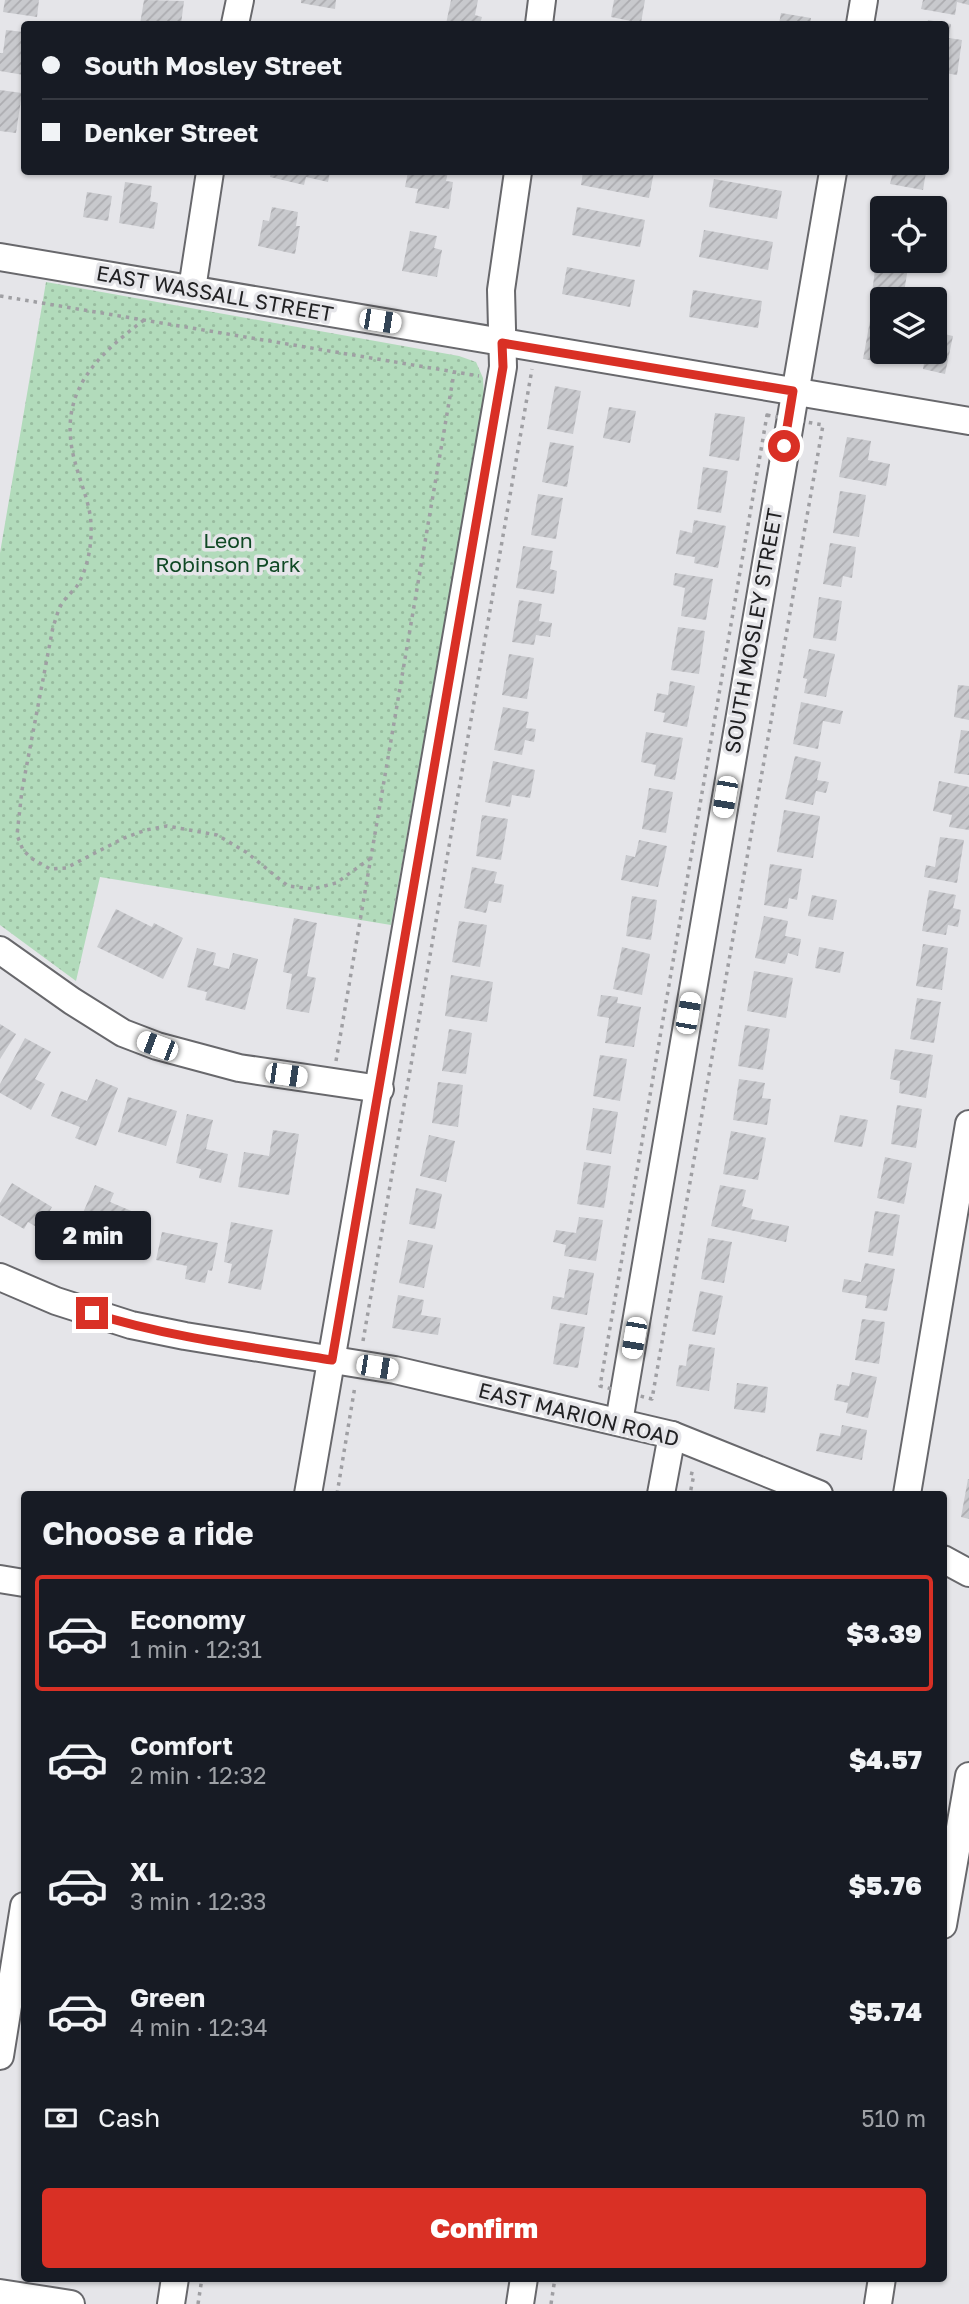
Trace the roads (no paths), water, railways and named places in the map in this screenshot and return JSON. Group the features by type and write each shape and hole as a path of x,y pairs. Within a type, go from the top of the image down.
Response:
{"street":[{"path":"236,21 240,0"},
{"path":"539,21 542,0"},
{"path":"860,21 864,0"},
{"path":"192,289 210,175"},
{"path":"309,1491 502,377 501,290 518,175"},
{"name":"SOUTH MOSLEY STREET","path":"619,1422 831,175"},
{"name":"EAST WASSALL STREET","path":"0,257 969,421"},
{"path":"0,950 72,1002 123,1033 157,1046 239,1068 380,1089"},
{"path":"908,1491 969,1124"},
{"name":"EAST MARION ROAD","path":"0,1277 45,1297 131,1325 395,1370 672,1435 812,1491"},
{"path":"662,1491 672,1435"},
{"path":"947,1561 969,1573"},
{"path":"0,1579 21,1582"},
{"path":"947,1902 969,1776"},
{"path":"0,2056 21,1925"},
{"path":"171,2304 174,2282"},
{"path":"520,2304 523,2282"},
{"path":"878,2304 881,2282"},
{"path":"0,2293 71,2304"}],"park label":[{"name":"Leon Robinson Park","path":"228,552"}]}
